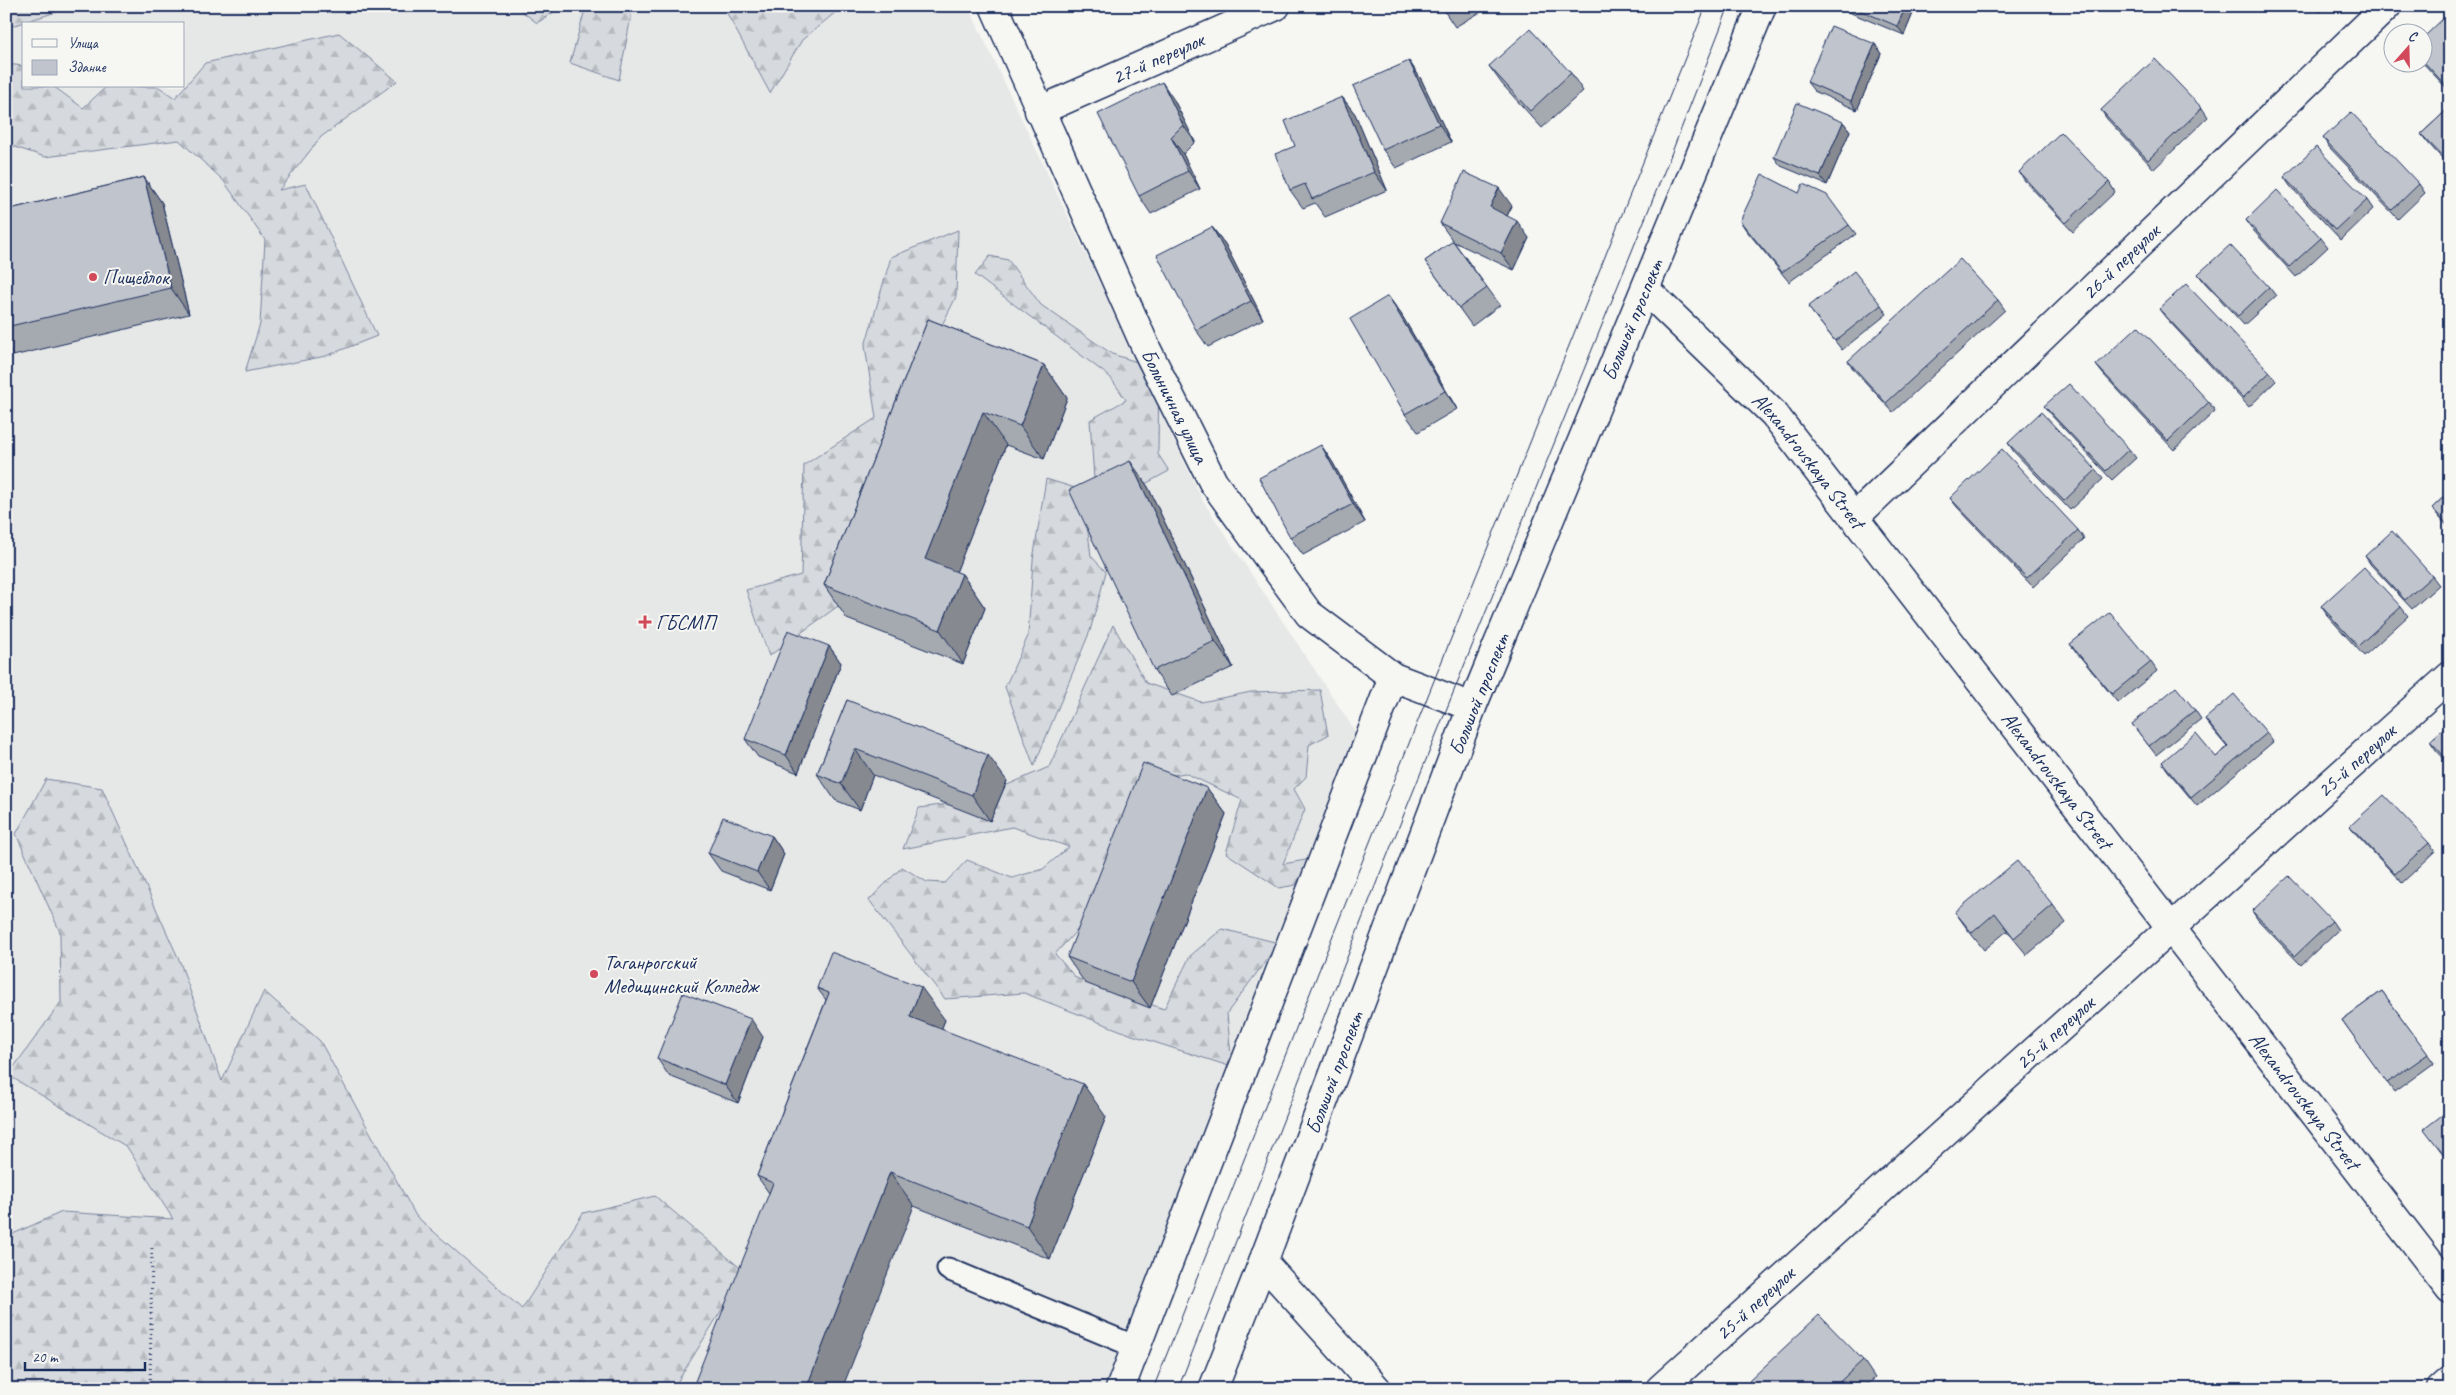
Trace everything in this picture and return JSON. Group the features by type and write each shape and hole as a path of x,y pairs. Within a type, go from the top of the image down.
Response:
{"street":[{"name":"Больничная улица","path":"994,6 1039,111 1147,350 1213,482 1309,614 1393,678 1472,707"},
{"name":"27-й переулок","path":"1039,111 1276,6"},
{"name":"Большой проспект","path":"1213,1389 1263,1262 1472,707 1762,6"},
{"name":"26-й переулок","path":"1854,518 2387,6"},
{"name":"Alexandrovskaya Street","path":"1646,290 1774,414 2450,1289"},
{"name":"25-й переулок","path":"1660,1389 2450,676"},
{"path":"1120,1389 1393,678"},
{"path":"1263,1262 1377,1389"},
{"path":"2441,1389 2450,1381"}],"lane":[{"path":"948,1269 1136,1347"}],"path":[{"path":"150,1389 152,1248"}],"shaded area":[{"name":"ГБСМП","path":"6,6 968,6 1203,501 1363,743 1117,1389 6,1389"}],"green space":[{"path":"6,6 75,6 22,22 6,28"},
{"path":"515,6 563,6 537,23"},
{"path":"586,6 633,6 619,80 570,63"},
{"path":"723,6 843,6 802,40 770,93"},
{"path":"339,33 397,81 321,137 279,190 306,184 377,336 326,356 245,372 260,324 265,240 223,180 179,140 45,157 6,144 6,64 22,66 22,88 56,88 83,108 105,88 160,88 175,98 205,63"},
{"path":"958,230 956,297 918,373 850,528 838,606 769,656 746,590 801,575 804,465 876,418 865,346 891,257"},
{"path":"990,256 1008,260 1041,305 1112,354 1159,369 1158,454 1169,471 1086,516 1091,556 1106,572 1090,631 1034,766 1005,687 1028,636 1033,560 1046,479 1095,494 1090,420 1126,400 1110,377 975,275"},
{"path":"1113,625 1146,683 1201,702 1251,692 1320,690 1328,735 1309,745 1306,777 1294,789 1305,809 1283,864 1311,859 1296,885 1279,888 1226,853 1242,800 1185,773 1157,778 1092,914 1055,954 1076,978 1164,1009 1190,956 1222,929 1279,943 1227,1013 1232,1067 1132,1035 1024,993 945,999 869,900 902,867 927,882 945,883 967,860 1012,878 1043,869 1069,847 1012,827 903,849 919,808 970,801 1049,767"},
{"path":"46,779 102,788 180,962 222,1081 264,991 320,1041 416,1216 522,1309 583,1213 655,1196 745,1272 673,1389 6,1389 6,1329 14,1316 6,1311 6,1237 62,1212 173,1219 127,1147 8,1075 61,1002 60,932 16,834"}],"building":[{"path":"1850,6 1906,6 1897,26"},
{"path":"2450,12 2450,90 2433,72 2434,27"},
{"path":"1831,26 1875,44 1851,101 1807,82"},
{"path":"1530,29 1571,73 1530,111 1489,66"},
{"path":"2155,59 2202,108 2148,160 2101,110"},
{"path":"1409,61 1439,124 1383,150 1353,86"},
{"path":"1162,82 1183,125 1171,137 1188,171 1139,196 1098,114"},
{"path":"1342,97 1374,172 1312,199 1305,184 1290,190 1275,154 1295,146 1285,121"},
{"path":"1797,103 1843,122 1820,176 1774,157"},
{"path":"2450,107 2450,164 2421,134"},
{"path":"2351,112 2419,184 2392,210 2323,138"},
{"path":"2061,132 2109,182 2066,223 2019,172"},
{"path":"2316,147 2367,200 2335,230 2284,177"},
{"path":"1464,172 1499,188 1490,207 1517,221 1501,253 1440,223"},
{"path":"1762,174 1799,193 1803,184 1827,195 1849,225 1782,272 1740,221"},
{"name":"Пищеблок","path":"144,177 171,288 6,327 6,210"},
{"path":"2277,190 2321,238 2289,267 2246,220"},
{"path":"1212,227 1251,301 1196,330 1157,255"},
{"path":"1453,241 1487,288 1459,308 1425,261"},
{"path":"2230,245 2269,287 2238,316 2198,274"},
{"path":"1960,259 1998,300 1886,403 1848,361"},
{"path":"1854,271 1881,305 1835,341 1808,307"},
{"path":"2186,284 2270,372 2243,398 2159,309"},
{"path":"1388,296 1445,391 1405,414 1350,319"},
{"path":"928,319 1044,365 1020,426 983,412 925,559 962,574 940,630 824,585"},
{"path":"2138,326 2209,402 2168,441 2096,365"},
{"path":"2069,384 2129,449 2106,471 2044,406"},
{"path":"2041,412 2096,470 2064,501 2008,443"},
{"path":"1321,445 1353,504 1290,537 1259,478"},
{"path":"2002,449 2078,530 2027,578 1950,498"},
{"path":"1130,461 1215,641 1154,670 1069,490"},
{"path":"2450,491 2450,527 2432,508"},
{"path":"2392,531 2432,576 2405,600 2365,556"},
{"path":"2364,567 2401,607 2358,646 2321,606"},
{"path":"2110,612 2151,662 2112,694 2070,644"},
{"path":"788,630 829,646 786,755 745,739"},
{"path":"2176,687 2195,710 2149,746 2132,724"},
{"path":"2234,694 2267,733 2191,797 2162,762 2196,733 2216,757 2228,747 2205,719"},
{"path":"847,700 988,755 972,795 855,749 841,784 817,774"},
{"path":"2450,723 2450,762 2430,741"},
{"path":"1143,763 1207,788 1131,982 1067,957"},
{"path":"2384,795 2429,843 2395,874 2350,826"},
{"path":"723,817 772,836 757,872 708,853"},
{"path":"2017,861 2053,905 2014,938 1995,913 1972,933 1955,912"},
{"path":"2289,876 2332,921 2295,956 2252,911"},
{"path":"831,952 921,987 910,1017 1083,1084 1027,1226 890,1172 806,1389 692,1389 773,1183 757,1176 829,993 817,988"},
{"path":"2382,991 2428,1054 2387,1083 2342,1020"},
{"path":"683,993 751,1019 725,1085 657,1058"},
{"path":"2450,1109 2450,1163 2424,1129"},
{"path":"1819,1315 1863,1360 1832,1389 1757,1389 1749,1381"},
{"path":"1287,1382 1294,1389 1280,1389"}],"tram line":[{"path":"1153,1389 1429,693 1706,6"},
{"path":"1178,1389 1379,876 1672,152 1729,6"}],"place":[{"name":"Пищеблок","path":"93,277"},
{"name":"ГБСМП","path":"645,622"},
{"name":"Таганрогский Медицинский Колледж","path":"594,974"}]}
